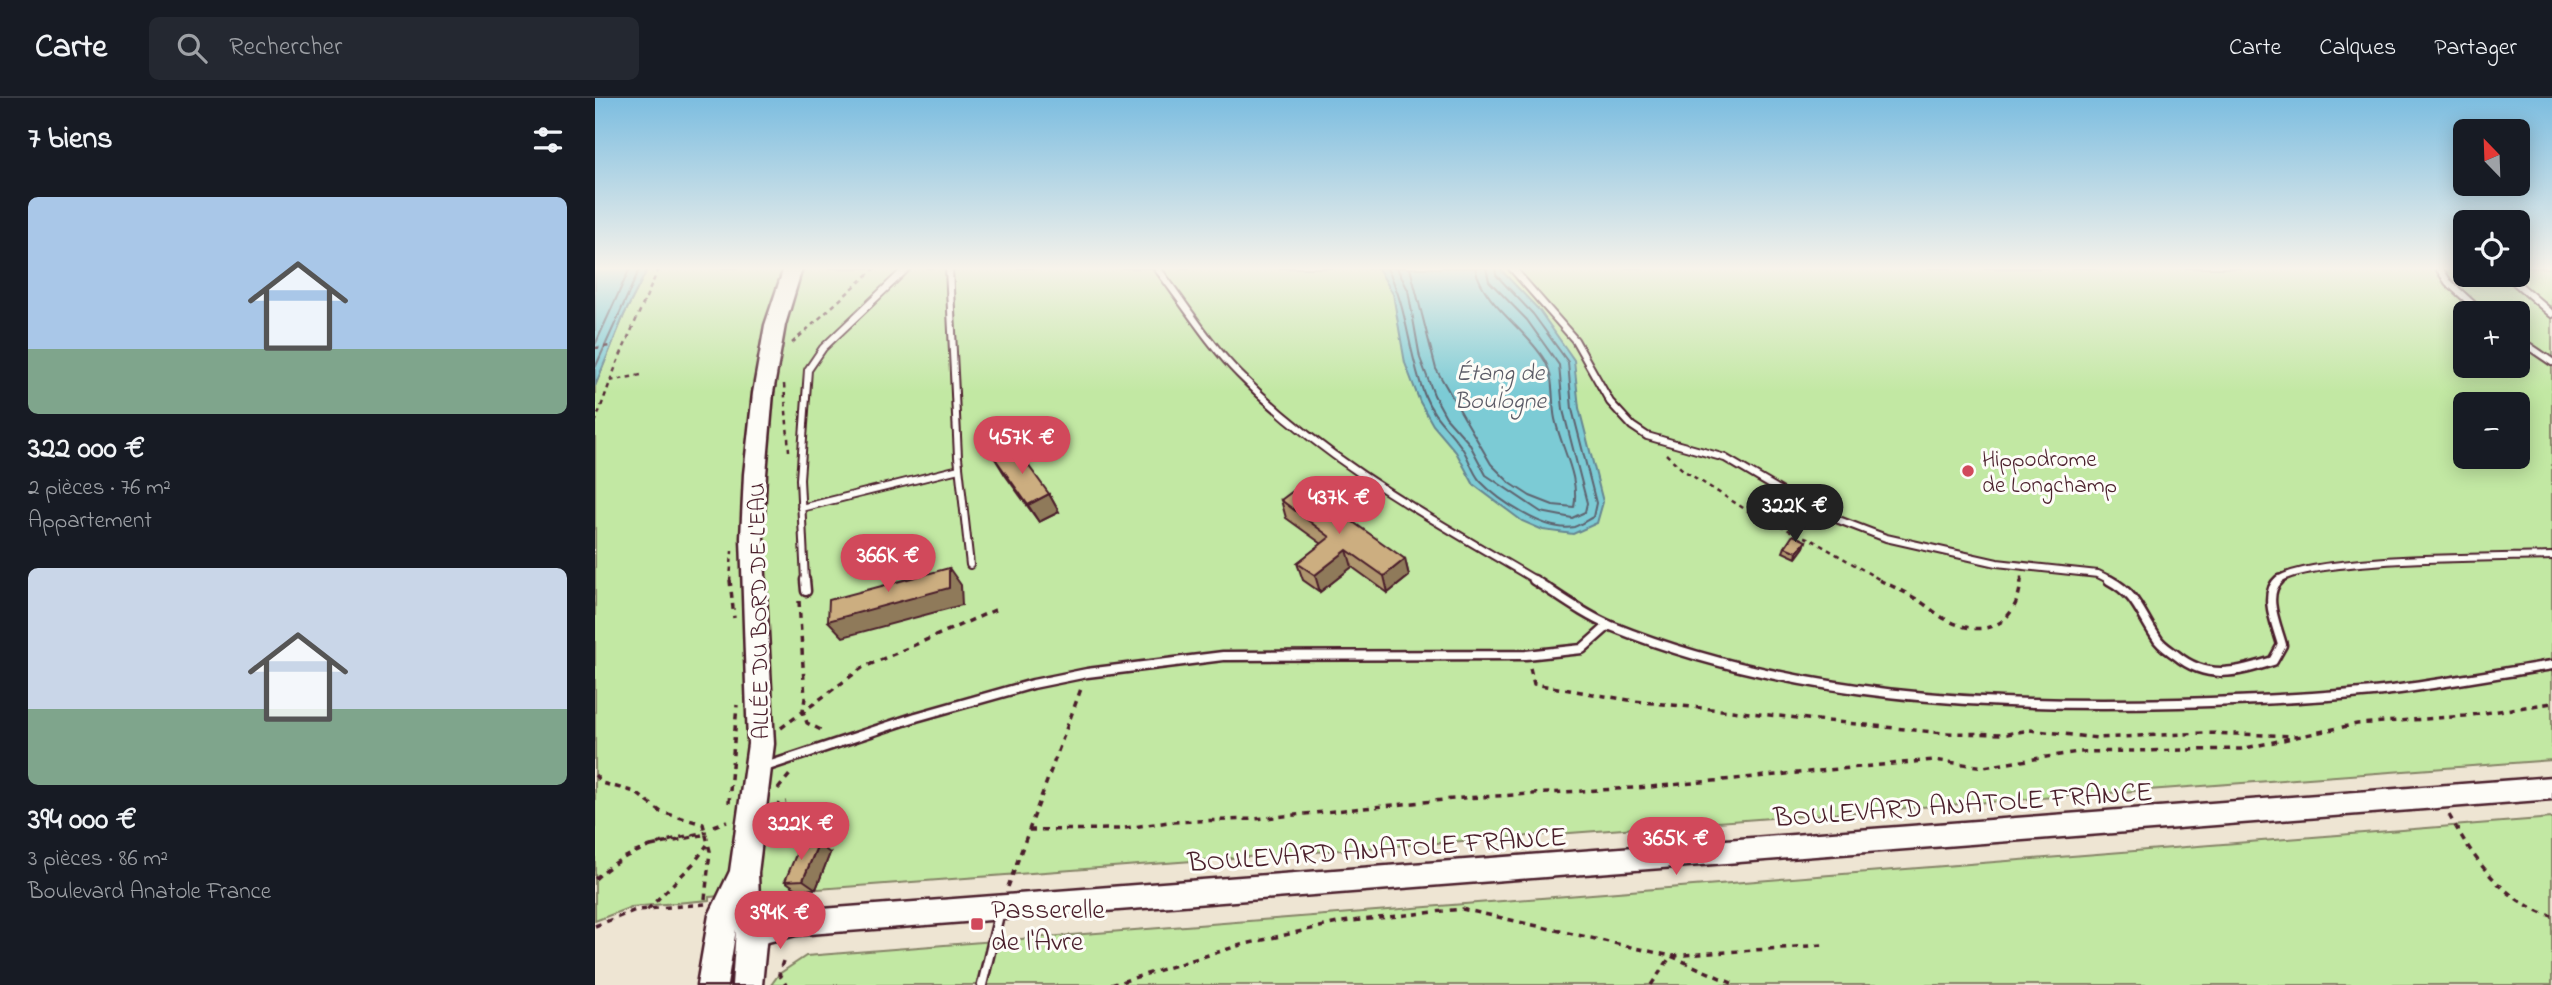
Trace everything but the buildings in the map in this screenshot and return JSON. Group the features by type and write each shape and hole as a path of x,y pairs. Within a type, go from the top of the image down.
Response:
{"main road":[{"name":"ALLÉE DU BORD DE L'EAU","path":"747,985 752,934 745,901 744,873 760,757 752,538 763,393 780,309"},
{"name":"BOULEVARD ANATOLE FRANCE","path":"752,934 796,923 2552,788"},
{"name":"ALLÉE DU BORD DE L'EAU","path":"713,985 724,915 744,873"},
{"path":"713,985 752,934"}],"lane":[{"path":"807,591 801,508 809,370 823,348 864,309"},
{"path":"951,309 959,469 970,565"},
{"path":"1189,309 1237,372 1303,434 1361,477 1609,625 1716,660 1822,683 1925,698 2091,705 2248,701 2398,689 2552,666"},
{"path":"1548,309 1575,340 1610,402 1632,426 1647,436 1725,458 1815,511 1868,532 1949,554 2098,574 2126,589 2157,640 2170,653 2190,667 2209,673 2238,672 2273,662 2282,645 2270,595 2273,585 2287,573 2311,568 2401,561 2552,556"},
{"path":"2530,347 2552,362"},
{"path":"801,508 959,469"},
{"path":"760,757 1033,684 1156,662 1223,656 1526,655 1582,649 1609,625"},
{"path":"982,985 1002,907"}],"path":[{"path":"595,423 641,309"},
{"path":"769,357 782,352 829,309"},
{"path":"595,348 611,346"},
{"path":"610,381 641,375"},
{"path":"1647,436 1683,470 1734,502 1812,540 1847,563 1918,600 1950,622 1979,628 1997,626 2011,615 2020,593 2022,565"},
{"path":"760,757 862,668 936,639 997,609"},
{"path":"1526,655 1534,684 1634,701 1743,713 1943,733 2007,734 2030,730 2097,738 2205,733 2302,736"},
{"path":"1002,907 1087,673"},
{"path":"1029,830 1118,829 1170,822 1255,819 1463,798 1650,788 1934,760 1984,767 2078,752 2241,749 2379,721 2465,716 2552,702"},
{"path":"595,775 602,783 635,792 661,812 703,824 710,852 705,904 645,909 595,926"},
{"path":"2439,797 2481,864 2502,889 2538,913 2552,916"},
{"path":"714,825 730,820"},
{"path":"595,879 610,865 648,846 695,839 707,832"},
{"path":"645,909 694,863 707,845"},
{"path":"1111,985 1241,945 1342,922 1462,909 1671,956 1736,985"},
{"path":"1671,956 1823,946"},
{"path":"1651,985 1671,956"},
{"path":"783,961 779,974 786,985"}],"green space":[{"path":"627,309 2453,309 2453,378 2530,378 2530,309 2552,309 2552,760 709,897 709,900 631,907 595,921 595,386"},
{"path":"2552,818 2552,985 771,985 779,974 806,956"}],"water":[{"path":"595,309 627,309 624,315 595,386"},
{"name":"Étang de Boulogne","path":"1396,309 1538,309 1574,360 1579,408 1603,502 1597,523 1573,534 1543,530 1522,521 1474,485 1456,452 1433,425 1420,402 1405,363"}],"place":[{"name":"Hippodrome de Longchamp","path":"1968,471"},
{"name":"Passerelle de l'Avre","path":"977,924"}]}
